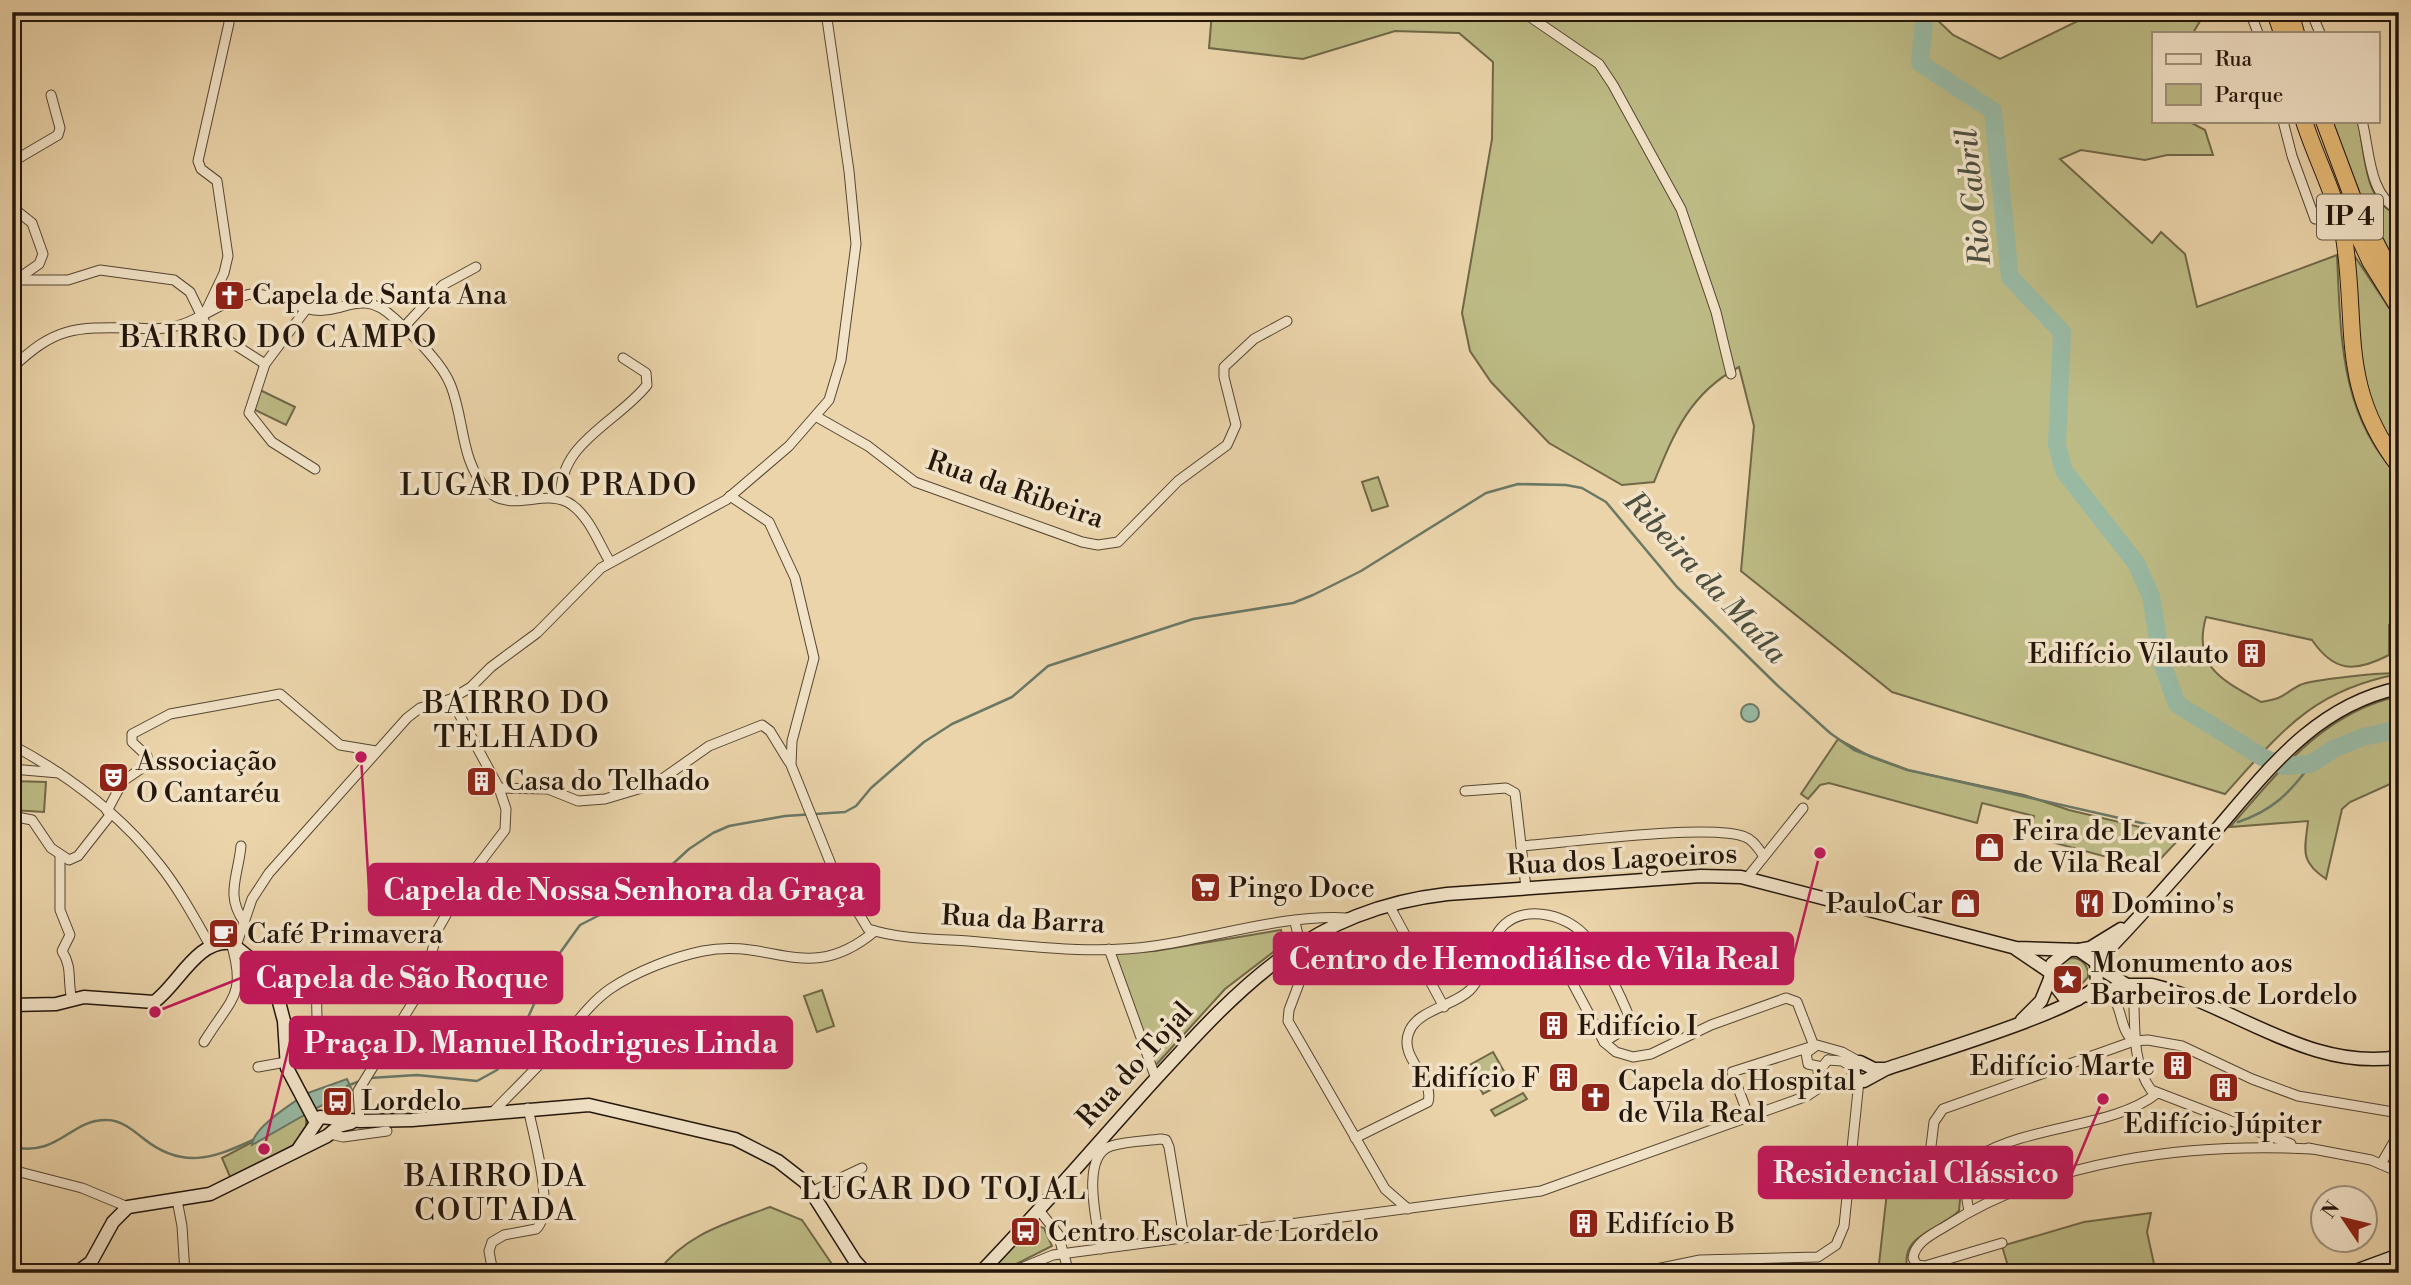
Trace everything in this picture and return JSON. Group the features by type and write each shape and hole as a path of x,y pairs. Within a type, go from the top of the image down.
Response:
{"highway":[{"path":"2304,122 2344,235 2351,346 2359,391 2369,419 2399,466"},
{"name":"IP 4","path":"2314,122 2353,225 2399,308"},
{"name":"IP 4","path":"2324,122 2352,196 2399,288"}],"main road":[{"path":"2050,975 2063,997 2082,998 2097,985 2097,965 2285,752 2313,726 2337,710 2358,699 2399,688"},
{"name":"Rua dos Lagoeiros","path":"1350,918 1390,905 1437,895 1713,875 1747,878 2016,948 2074,950"},
{"path":"2019,1023 2041,1001 2056,958 2074,950 2090,948 2151,904"},
{"name":"Rua do Tojal","path":"980,1273 1238,990 1304,942 1350,918"},
{"path":"12,1005 57,1004 90,997 154,1002 197,957 211,947 234,944 261,967 274,983 284,1021 286,1062 297,1088 317,1119 318,1135 328,1134"},
{"name":"Rua dos Lagoeiros","path":"2016,948 2050,975"},
{"path":"2074,950 2130,984 2170,990 2322,1052 2370,1058 2399,1057"},
{"path":"1862,1071 1886,1069 2082,998 2130,984"},
{"path":"317,1119 360,1121 445,1118 528,1108 597,1106 735,1139 786,1166 813,1191 853,1258 866,1273"},
{"path":"317,1119 332,1122 328,1134"},
{"path":"299,1148 309,1138 317,1119"},
{"path":"76,1273 91,1262 113,1222 128,1207 211,1194 341,1125 360,1121"},
{"path":"2350,1273 2399,1255"}],"street":[{"path":"204,315 224,273 228,256 217,181 201,169 198,161 229,23 228,15 223,12"},
{"path":"204,1042 237,990 239,974 234,944 252,900 269,873 376,751 413,713 430,704 451,699 471,687 491,667 537,633 586,580 610,562 689,522 730,496 817,417 833,393 839,373 856,244 849,171 826,12"},
{"path":"1523,12 1599,64 1613,85 1682,209 1717,312 1731,374"},
{"path":"2250,12 2258,32"},
{"path":"2311,12 2320,32"},
{"path":"12,162 58,135 60,128 51,95"},
{"path":"2283,122 2292,156 2315,219"},
{"path":"2362,122 2378,190 2387,203 2399,210"},
{"path":"12,207 32,223 43,254 39,264 14,280"},
{"path":"403,328 443,285 476,268"},
{"path":"14,280 68,280 100,270 170,278 187,289 204,315 205,324 265,364"},
{"path":"12,368 36,345 58,334 108,328 166,328 250,295 321,310 349,303 371,304 384,310 403,328 450,382 464,448 487,490 496,498 508,501 561,499 574,506 585,519 610,562"},
{"path":"307,308 265,364 249,410 251,419 272,442 315,469"},
{"name":"Rua da Ribeira","path":"817,417 868,446 915,482 1082,542 1109,545 1129,533 1182,478 1227,445 1236,423 1224,367 1254,339 1287,321"},
{"path":"561,499 562,477 577,448 615,418 647,385 646,373 623,358"},
{"path":"730,496 764,518 773,529 795,578 812,640 812,673 792,741 791,765"},
{"path":"12,816 26,817 34,822 48,844 61,856 69,860 76,858 109,812 123,781 149,762 132,742 132,734 174,713 279,694 340,745 376,751"},
{"path":"360,1121 358,1091 423,986 434,938 447,910 463,885 504,834 506,814 499,788 451,699"},
{"path":"493,1112 592,1006 621,983 677,959 726,947 791,958 829,957 846,952 875,931 863,925 834,872 791,765 770,731 762,725 702,750 655,785 605,799 579,801 548,789 499,788"},
{"path":"12,745 61,773 109,812 159,863 211,947"},
{"path":"12,769 61,773"},
{"path":"1465,791 1506,788 1514,791 1526,888"},
{"path":"1747,878 1803,808"},
{"path":"1521,846 1682,834 1727,834 1746,837 1763,856"},
{"path":"241,846 232,897 235,909 244,922"},
{"path":"61,856 60,910 70,933 62,951 71,970 68,984 72,1000"},
{"path":"1390,905 1444,1007"},
{"path":"1356,1138 1428,1101 1428,1090 1408,1051 1408,1034 1416,1021 1462,996 1476,983 1497,935 1513,919 1528,915 1546,915 1579,930 1590,941 1630,1019 1628,1027 1604,1042"},
{"name":"Rua da Barra","path":"875,931 1049,949 1108,949 1152,946 1299,921 1350,918"},
{"path":"1299,921 1304,942"},
{"path":"1579,930 1564,967 1604,1042 1624,1055 1646,1055 1711,1025 1786,998 1797,1002 1816,1047 1828,1060"},
{"path":"1108,949 1156,1079"},
{"path":"1309,957 1288,1017 1387,1192 1408,1209"},
{"path":"274,983 291,978 316,980 317,1017"},
{"path":"2130,984 2137,1029 2134,1041 2147,1084 2156,1094 2188,1103 2267,1137 2381,1164 2399,1172"},
{"path":"2105,991 2116,1000 2127,1035 2134,1041"},
{"path":"1928,1170 1934,1122 1943,1109 2134,1041 2178,1044 2252,1079 2298,1096 2399,1113"},
{"path":"1009,1273 1043,1258 1065,1254 1550,1189 1816,1091 1821,1084 1818,1068 1806,1061 1806,1053 1816,1047"},
{"path":"1637,1273 1713,1260 1813,1258 1826,1254 1836,1245 1845,1220 1862,1071 1846,1053 1816,1047 1732,1072 1749,1117"},
{"path":"1818,1068 1828,1060 1842,1061 1862,1071"},
{"path":"258,1067 286,1062"},
{"path":"1969,1211 1965,1177 1971,1164 1979,1156 2047,1130 2132,1109 2156,1094"},
{"path":"493,1273 489,1251 492,1242 504,1235 536,1229 544,1215 542,1183 528,1108"},
{"path":"328,1134 343,1137 387,1131"},
{"path":"2381,1164 2399,1133"},
{"path":"1101,1249 1091,1181 1103,1152 1111,1146 1161,1139 1166,1140 1169,1147 1184,1238"},
{"path":"2002,1243 1928,1265 1915,1264 1913,1256 1918,1246 1969,1211 2067,1174 2130,1160 2236,1148 2312,1149"},
{"path":"813,1191 862,1168"},
{"path":"12,1170 82,1188 128,1207"},
{"path":"177,1200 183,1226 186,1273"},
{"path":"1038,1209 1058,1234 1069,1273"},
{"path":"1709,1273 1713,1260"}],"green space":[{"path":"1212,12 1929,12 1953,35 2000,59 2096,12 2202,12 2203,16 2194,32 2152,32 2152,122 2190,122 2205,130 2213,155 2167,155 2145,160 2081,150 2060,159 2152,243 2161,232 2185,254 2197,307 2337,255 2343,344 2354,401 2379,453 2399,477 2399,624 2389,625 2389,655 2365,665 2346,666 2328,658 2312,640 2206,617 2203,648 2207,660 2223,679 2261,702 2279,697 2307,683 2366,675 2399,674 2369,681 2320,703 2282,733 2225,794 1892,692 1741,571 1754,426 1739,367 1722,377 1696,402 1677,431 1654,482 1622,485 1549,443 1491,382 1470,351 1462,313 1492,139 1493,62 1459,33 1395,31 1303,59 1209,48"},
{"path":"2332,122 2358,122 2372,188 2387,209 2399,214 2399,270 2360,194"},
{"path":"2352,252 2399,323 2399,452 2383,427 2364,380 2356,332"},
{"path":"260,390 295,407 286,425 251,408"},
{"path":"1378,477 1388,506 1372,511 1362,482"},
{"path":"2399,696 2399,780 2350,802 2342,809 2326,879 2311,866 2306,854 2308,821 2230,827 2285,766 2325,730 2372,704"},
{"path":"1838,739 1871,757 1907,770 2024,795 2069,810 2181,837 2151,869 2029,836 2034,816 1982,803 1977,823 1829,783 1820,785 1808,799 1801,794"},
{"path":"12,781 46,782 44,812 12,810"},
{"path":"1281,930 1285,943 1225,989 1155,1066 1115,953 1155,951"},
{"path":"2071,958 2081,961 2087,969 2088,977 2078,988 2063,985 2058,977 2062,963"},
{"path":"822,990 834,1026 817,1032 804,996"},
{"path":"1493,1052 1509,1080 1483,1094 1468,1066"},
{"path":"1523,1093 1527,1099 1495,1116 1491,1110"},
{"path":"306,1114 306,1131 299,1142 231,1179 222,1158"},
{"path":"1890,1165 1917,1165 1944,1171 1963,1166 1959,1211 1914,1242 1906,1260 1908,1273 1878,1273"},
{"path":"770,1207 802,1220 838,1273 657,1273 680,1248 694,1239"},
{"path":"2151,1213 2147,1232 2156,1273 2010,1273 2002,1246 2084,1222"},
{"path":"1031,1224 1044,1228 1052,1246 1004,1270 997,1260"}],"shaded area":[{"path":"1750,704 1756,707 1759,713 1756,719 1750,722 1744,719 1741,713 1744,707"},
{"path":"347,1079 352,1090 315,1109 305,1094"},
{"path":"297,1100 306,1114 252,1145 263,1126"}],"waterway":[{"name":"Rio Cabril","path":"1925,12 1920,63 1993,111 2010,277 2062,332 2057,445 2064,471 2136,563 2151,596 2162,663 2177,704 2262,757 2284,766 2311,764 2333,749 2363,737 2399,729"},
{"name":"Ribeira da Maíla","path":"370,1078 417,1075 477,1081 497,1070 517,1042 552,964 580,925 639,895 689,849 713,833 729,826 785,816 845,812 856,806 871,788 924,742 952,724 1012,697 1048,666 1193,619 1293,603 1361,571 1486,493 1518,484 1582,488 1606,502 1677,587 1777,685 1830,733 1854,750 1908,770 2159,827 2193,829"},
{"name":"Ribeira da Maíla","path":"2238,822 2250,818 2279,800 2311,764"},
{"name":"Ribeira da Maíla","path":"347,1086 360,1081"},
{"name":"Ribeira da Maíla","path":"12,1147 42,1147 83,1125 107,1120 127,1126 158,1148 184,1158 211,1156 253,1140"}],"place":[{"name":"Capela de Santa Ana","path":"229,295"},
{"name":"Edifício Vilauto","path":"2252,654"},
{"name":"Capela de Nossa Senhora da Graça","path":"361,757"},
{"name":"Associação O Cantaréu","path":"113,777"},
{"name":"Casa do Telhado","path":"482,781"},
{"name":"Feira de Levante de Vila Real","path":"1990,847"},
{"name":"Centro de Hemodiálise de Vila Real","path":"1820,853"},
{"name":"Pingo Doce","path":"1205,888"},
{"name":"PauloCar","path":"1966,904"},
{"name":"Domino's","path":"2089,904"},
{"name":"Café Primavera","path":"224,934"},
{"name":"Monumento aos Barbeiros de Lordelo","path":"2068,979"},
{"name":"Capela de São Roque","path":"155,1012"},
{"name":"Edifício I","path":"1554,1026"},
{"name":"Edifício Marte","path":"2178,1066"},
{"name":"Edifício F","path":"1563,1078"},
{"name":"Edifício Júpiter","path":"2223,1087"},
{"name":"Capela do Hospital de Vila Real","path":"1595,1097"},
{"name":"Residencial Clássico","path":"2103,1099"},
{"name":"Lordelo","path":"338,1101"},
{"name":"Praça D. Manuel Rodrigues Linda","path":"264,1149"},
{"name":"Edifício B","path":"1583,1224"},
{"name":"Centro Escolar de Lordelo","path":"1025,1232"}],"district":[{"name":"BAIRRO DO CAMPO","path":"279,338"},
{"name":"LUGAR DO PRADO","path":"549,486"},
{"name":"BAIRRO DO TELHADO","path":"517,721"},
{"name":"LUGAR DO TOJAL","path":"944,1190"},
{"name":"BAIRRO DA COUTADA","path":"496,1194"}]}
